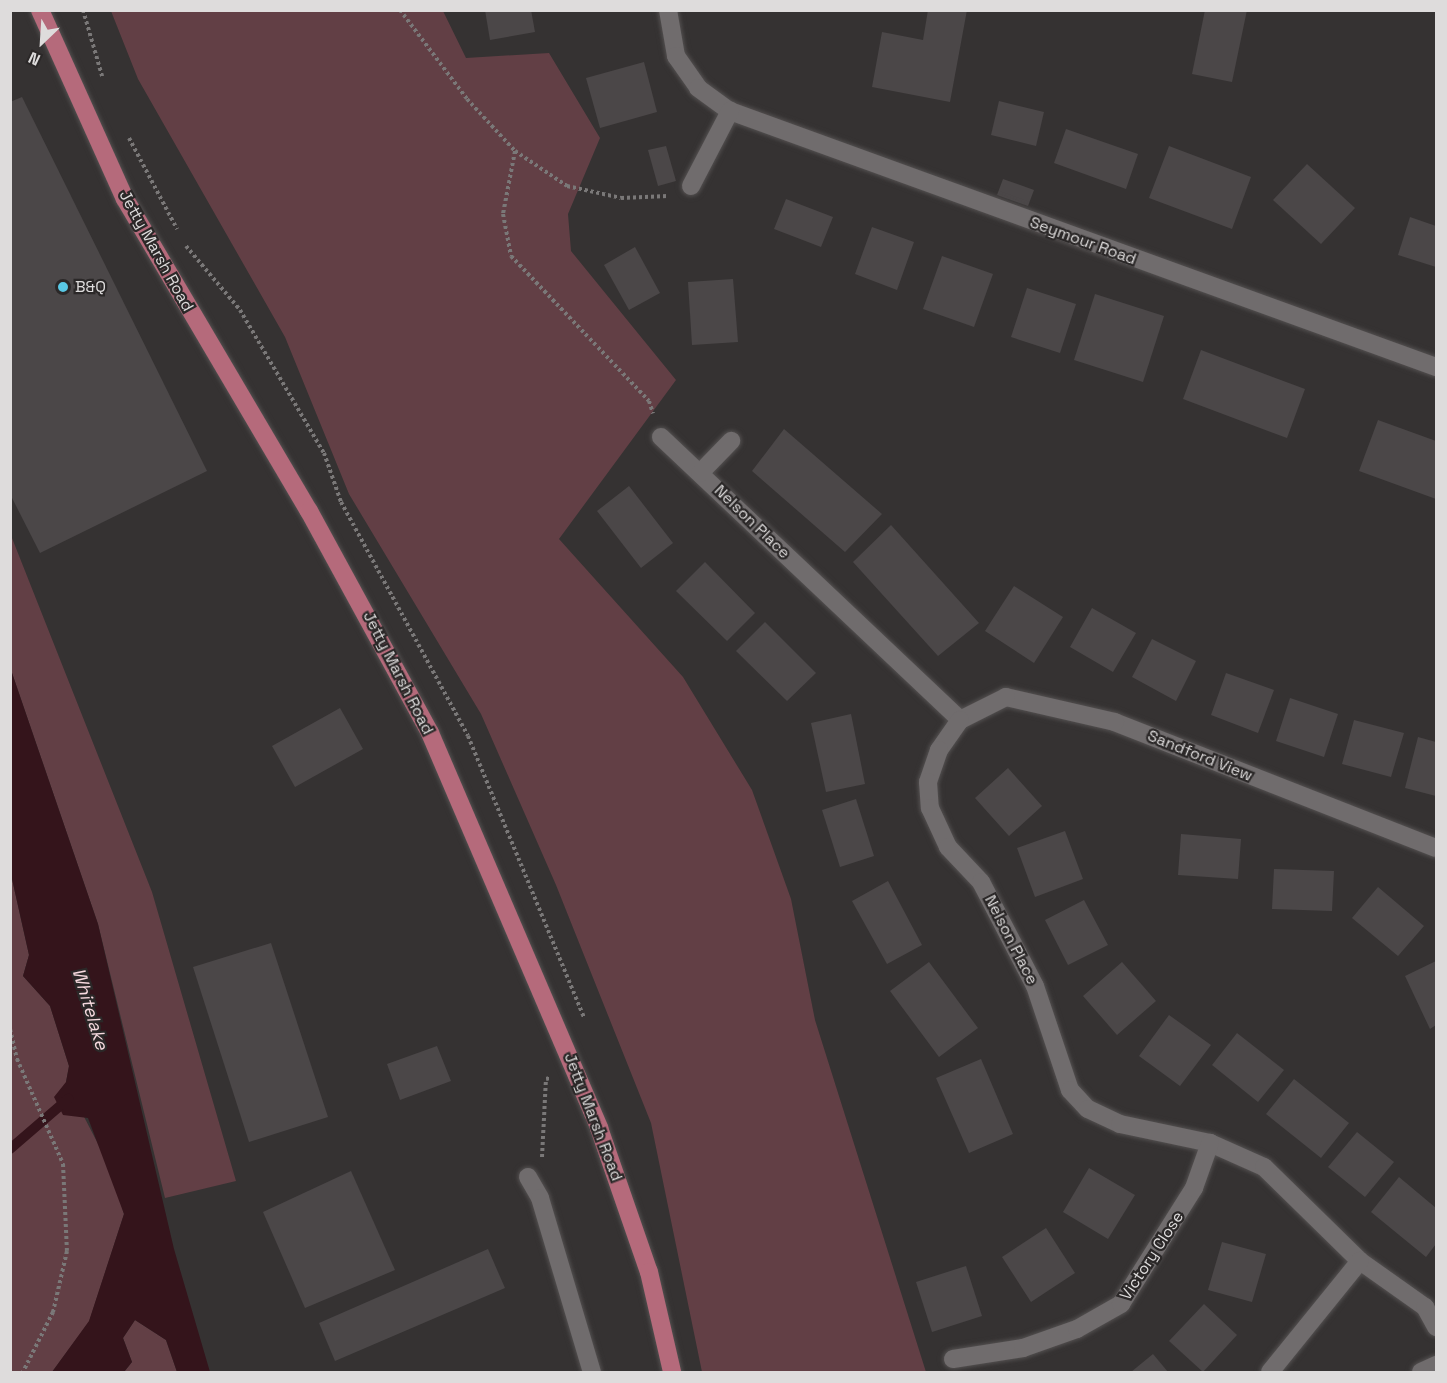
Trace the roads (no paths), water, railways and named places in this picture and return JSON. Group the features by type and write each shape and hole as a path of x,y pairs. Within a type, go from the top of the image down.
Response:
{"main road":[{"name":"Jetty Marsh Road","path":"40,10 125,199 309,511 430,733 577,1069 649,1272 672,1372"}],"street":[{"name":"Seymour Road","path":"668,10 676,56 698,88 730,111 1437,367"},
{"path":"691,186 730,111"},
{"name":"Nelson Place","path":"661,437 960,720 939,750 928,782 930,808 948,847 981,882 1035,986 1070,1090 1088,1109 1120,1124 1210,1143 1264,1167 1360,1261 1425,1306 1437,1327"},
{"name":"Nelson Place","path":"700,473 731,441"},
{"name":"Sandford View","path":"960,720 1006,697 1114,722 1437,848"},
{"name":"Victory Close","path":"953,1359 1023,1348 1077,1329 1121,1304 1194,1188 1210,1143"},
{"path":"528,1177 540,1198 592,1372"},
{"path":"1270,1372 1360,1261"},
{"path":"1421,1372 1437,1365"}],"water":[{"name":"Whitelake","path":"11,670 98,924 174,1249 210,1372 177,1372 166,1340 135,1320 123,1338 132,1362 124,1372 52,1372 89,1321 124,1214 88,1118 63,1115 54,1097 66,1082 69,1066 50,1006 23,976 29,955 10,870"}],"waterway":[{"path":"10,1149 68,1099"}],"place":[{"name":"B&Q","path":"63,287"}]}
